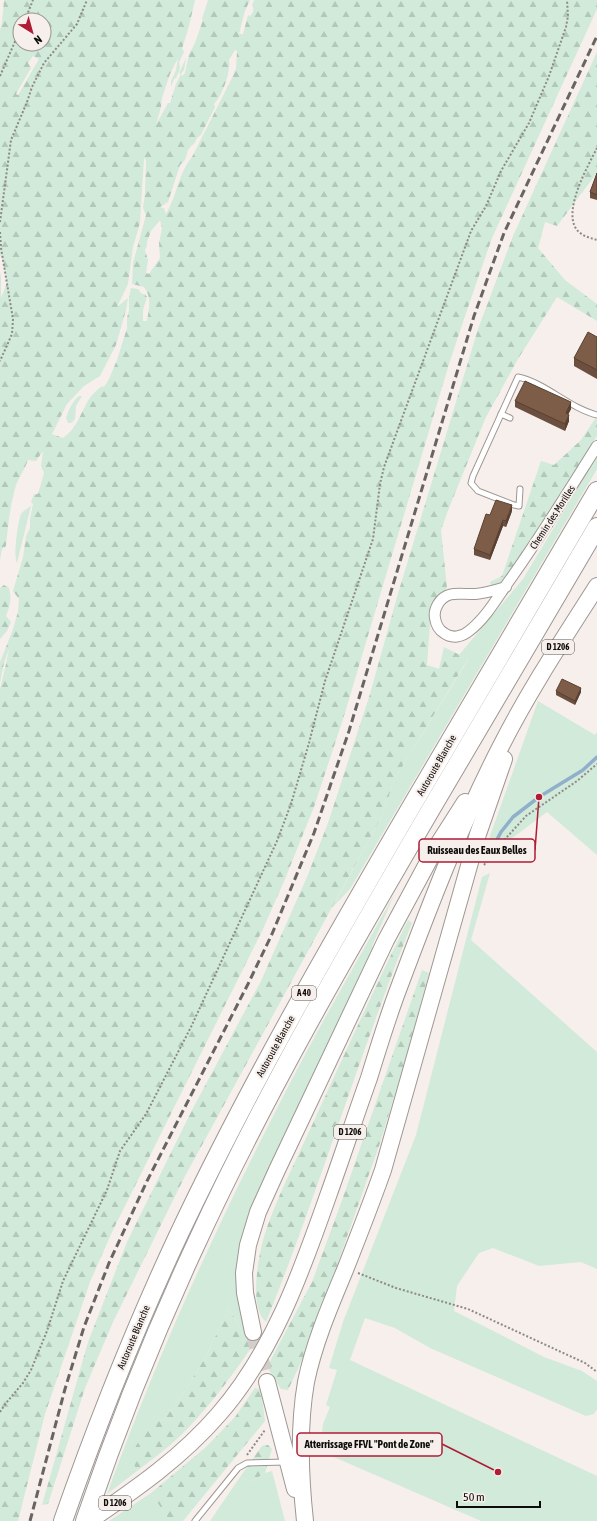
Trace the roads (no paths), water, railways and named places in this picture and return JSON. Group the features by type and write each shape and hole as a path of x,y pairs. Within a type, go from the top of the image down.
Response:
{"highway":[{"name":"Autoroute Blanche","path":"62,1521 96,1429 128,1349 178,1235 235,1121 273,1049 355,903 597,491"},
{"name":"Autoroute Blanche","path":"85,1521 127,1406 166,1310 195,1245 251,1130 367,919 597,527"}],"main road":[{"name":"D 1206","path":"89,1521 141,1485 175,1458 220,1413 256,1364 282,1317 308,1251 398,992 440,882 476,796 521,708 597,586"},
{"path":"305,1521 300,1462 301,1435 306,1386 314,1350 367,1215 385,1164 478,834 521,708"},
{"path":"253,1332 245,1294 244,1273 248,1245 258,1212 386,940 435,848 502,743"},
{"path":"267,1382 305,1521"}],"street":[{"name":"Chemin des Morilles","path":"506,587 476,594 451,594 446,596 440,600 435,610 436,624 443,632 451,637 456,637 466,633 473,628 491,608 506,587 597,446"}],"lane":[{"path":"520,489 519,506 478,491 471,483 518,377 527,379 597,415"},
{"path":"501,414 510,418"},
{"path":"195,1521 238,1468 247,1463 288,1462"}],"waterway":[{"path":"492,849 501,832 513,817 539,797 583,770 597,757"}],"tunnel":[{"path":"253,1332 267,1382"}],"railway":[{"path":"30,1521 65,1389 84,1327 109,1263 147,1181 272,934 314,833 349,731 474,316 504,233 597,36"}],"place":[{"name":"Ruisseau des Eaux Belles","path":"539,797"},
{"name":"Atterrissage FFVL \"Pont de Zone\"","path":"498,1472"}]}
